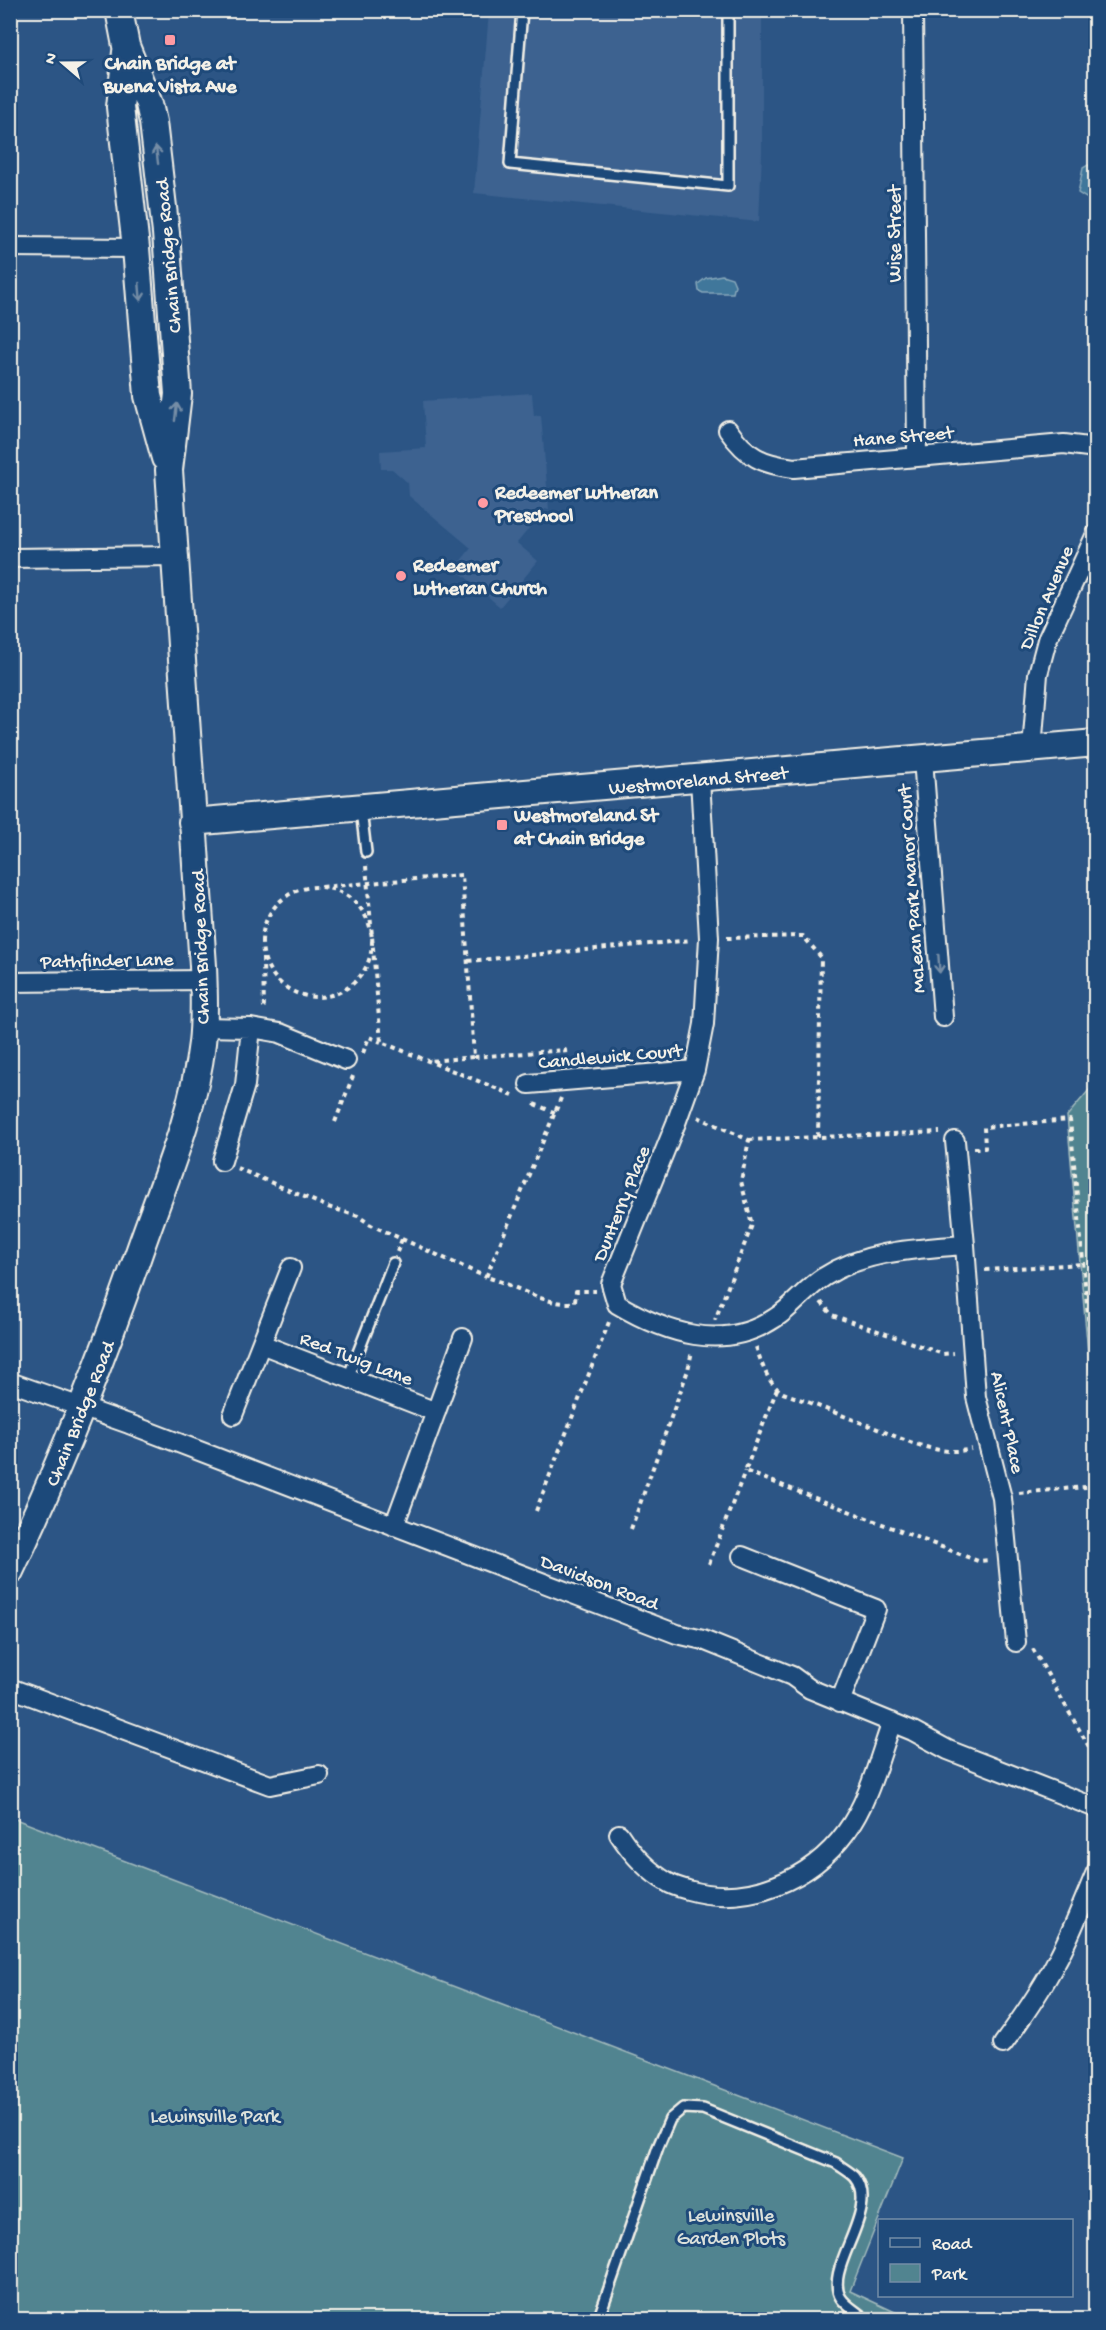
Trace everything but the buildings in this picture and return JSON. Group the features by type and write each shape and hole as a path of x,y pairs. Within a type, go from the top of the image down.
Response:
{"main road":[{"name":"Chain Bridge Road","path":"10,1571 84,1407 115,1323 184,1122 197,1074 203,1027 203,980 169,470 178,394 166,233 149,104 126,46 119,10"},
{"name":"Chain Bridge Road","path":"126,46 120,107 136,248 148,396 169,470"},
{"name":"Westmoreland Street","path":"192,822 1095,743"}],"street":[{"name":"Wise Street","path":"913,10 917,457"},
{"path":"10,247 136,248"},
{"name":"Hane Street","path":"728,430 739,445 755,458 772,465 794,468 1064,444 1095,448"},
{"name":"Dillon Avenue","path":"1032,749 1038,674 1047,640 1095,534"},
{"path":"10,558 174,556"},
{"name":"McLean Park Manor Court","path":"923,759 943,1017"},
{"name":"Dunterry Place","path":"615,1298 611,1284 695,1070 704,1024 709,938 699,779"},
{"name":"Pathfinder Lane","path":"10,982 203,980"},
{"path":"203,1027 257,1029 280,1033 346,1060"},
{"path":"222,1161 245,1085 257,1029"},
{"name":"Candlewick Court","path":"527,1092 567,1081 695,1070"},
{"name":"Alicent Place","path":"955,1145 976,1397 1002,1494 1016,1642"},
{"path":"615,1298 638,1317 702,1336 728,1337 752,1332 776,1318 823,1277 854,1262 884,1253 965,1245"},
{"path":"233,1415 291,1268"},
{"path":"394,1526 463,1338"},
{"name":"Red Twig Lane","path":"261,1344 436,1412"},
{"name":"Davidson Road","path":"10,1382 84,1407 677,1634 703,1640 792,1676 810,1689 914,1731 948,1750 1095,1808"},
{"path":"742,1556 876,1609 840,1702"},
{"path":"10,1688 270,1785 319,1775"},
{"path":"619,1834 632,1855 649,1871 669,1884 700,1893 729,1895 759,1891 784,1883 808,1869 831,1850 847,1831 861,1805 892,1722"},
{"path":"1003,2044 1030,2006 1056,1962 1095,1872"}],"lane":[{"path":"522,10 510,164 728,186 728,10"},
{"path":"361,808 366,852"},
{"path":"348,1377 393,1263"},
{"path":"598,2319 658,2147 670,2119 683,2108 704,2109 836,2163 855,2177 861,2191 863,2205 837,2284 841,2298 866,2319"}],"path":[{"path":"366,852 381,1042 514,1096"},
{"path":"257,1029 265,997 264,932 268,918 276,906 297,891 462,875 474,1058"},
{"path":"263,946 272,972 292,991 318,997 331,995 354,983 368,962 372,937 364,913 356,903 335,889 322,887"},
{"path":"430,1062 565,1050 567,1081 556,1113 486,1277"},
{"path":"527,1092 556,1113"},
{"path":"681,1109 749,1140 939,1131 955,1145 985,1148 984,1127 1070,1120 1095,1401"},
{"path":"631,1529 688,1370 752,1225 741,1181 749,1140"},
{"path":"222,1161 328,1207 358,1216 371,1225 486,1277 557,1304 575,1302 576,1291 615,1298 536,1511"},
{"path":"967,1271 1083,1264"},
{"path":"809,1290 832,1315 943,1354 973,1352"},
{"path":"752,1332 763,1368 777,1389 914,1443 933,1448 961,1451 989,1444"},
{"path":"709,1564 777,1389"},
{"path":"745,1471 978,1561 1008,1559"},
{"path":"1002,1494 1095,1486"},
{"path":"1016,1642 1032,1647 1095,1759"}],"shaded area":[{"path":"489,11 762,11 762,153 759,222 474,193"},
{"path":"1088,165 1095,168 1095,196 1086,198 1078,193 1083,168"},
{"path":"722,275 732,278 735,285 733,293 699,291 698,284 706,278"},
{"name":"Redeemer Lutheran Preschool","path":"532,393 534,416 541,415 549,510 545,509 517,543 538,561 500,607 455,568 471,548 409,496 408,483 392,469 381,469 380,451 426,448 423,401"}],"green space":[{"path":"1095,1083 1095,1432 1067,1116"},
{"name":"Lewinsville Park","path":"10,1817 903,2158 850,2291 910,2319 11,2319"}],"place":[{"name":"Chain Bridge at Buena Vista Ave","path":"170,40"},
{"name":"Redeemer Lutheran Preschool","path":"483,503"},
{"name":"Redeemer Lutheran Church","path":"401,576"},
{"name":"Westmoreland St at Chain Bridge","path":"502,825"}],"park label":[{"name":"Lewinsville Garden Plots","path":"731,2226"}]}
